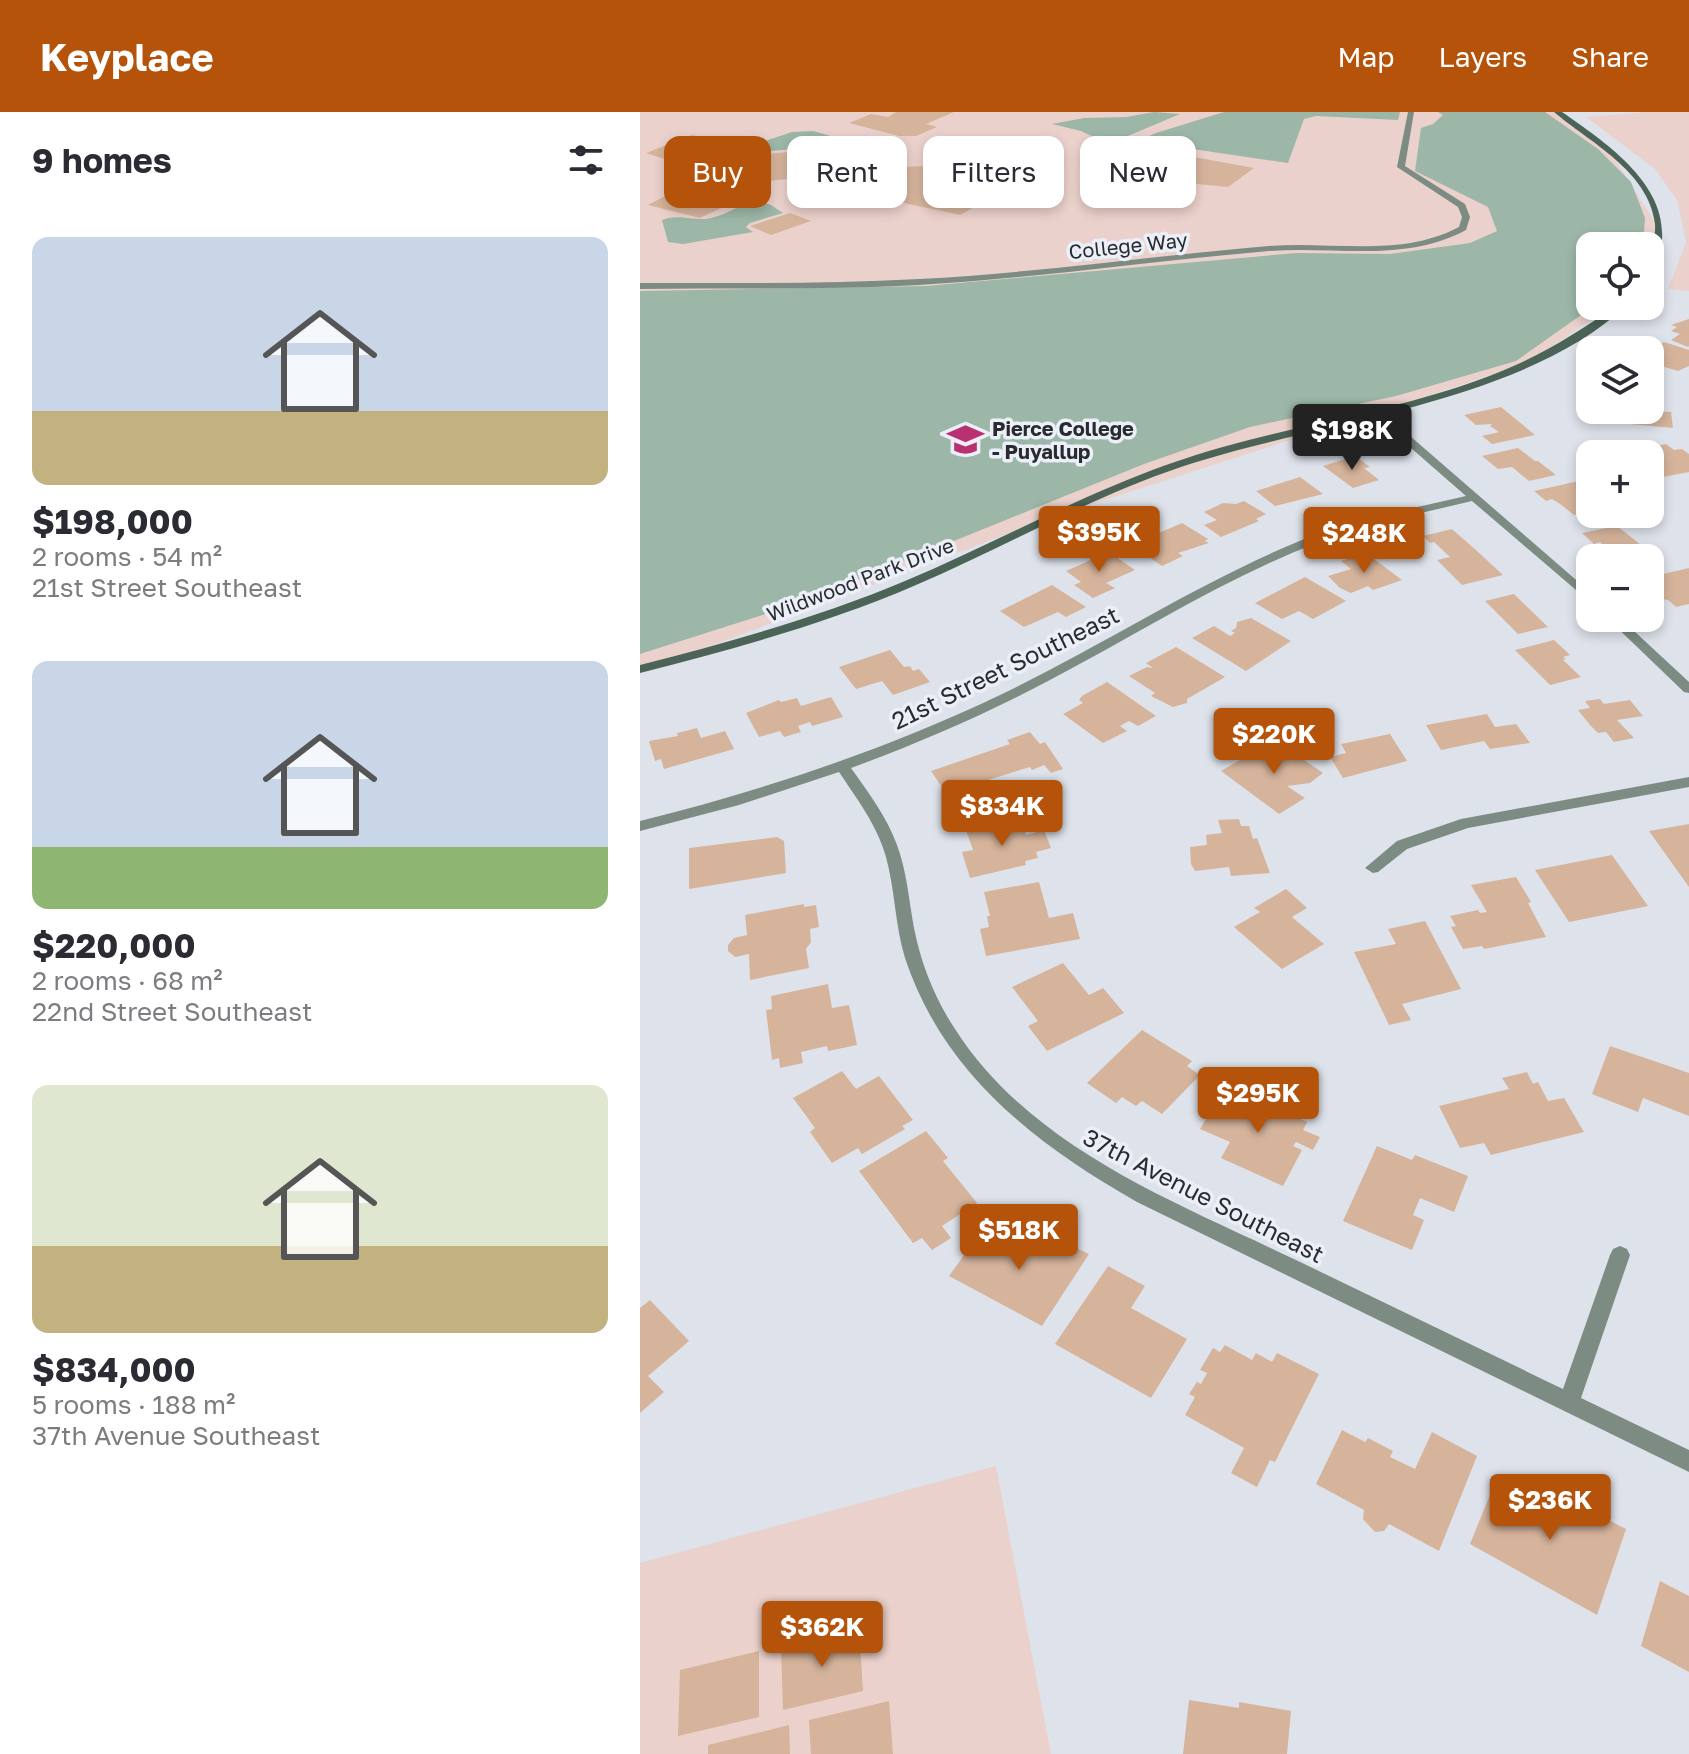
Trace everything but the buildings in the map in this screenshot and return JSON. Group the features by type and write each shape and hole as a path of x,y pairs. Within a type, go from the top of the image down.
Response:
{"street":[{"name":"College Way","path":"640,286 870,285 1303,246 1411,246 1439,240 1463,228 1466,217 1462,206 1407,173 1400,162 1411,112"},
{"path":"1557,112 1607,147 1646,187 1657,212 1661,232"},
{"name":"Wildwood Park Drive","path":"640,669 730,646 910,584 1118,487 1185,461 1248,441 1464,388 1570,344 1603,320"},
{"path":"1376,412 1471,498 1576,586"},
{"name":"21st Street Southeast","path":"640,826 721,805 842,766 1006,697 1294,548 1371,522 1471,498"},
{"path":"1628,632 1689,689"},
{"name":"37th Avenue Southeast","path":"842,766 879,820 888,839 913,959 938,1016 979,1073 1034,1127 1104,1175 1144,1196 1689,1461"},
{"path":"1373,868 1402,845 1455,826 1689,782"},
{"path":"1569,1403 1620,1255"}],"shaded area":[{"name":"Pierce College - Puyallup","path":"640,112 1558,112 1607,147 1661,232 1576,232 1576,320 1591,320 1526,364 1058,515 674,660 640,666"},
{"path":"1689,112 1689,291 1668,289 1686,242 1677,200 1655,169 1586,117"},
{"path":"996,1466 1051,1754 640,1754 640,1563"}],"green space":[{"path":"1154,112 1180,114 1128,136 1092,136 1052,124 1084,118 1126,117"},
{"path":"1224,112 1400,112 1398,120 1316,116 1304,119 1288,163 1196,150 1196,136 1149,136"},
{"name":"Pierce College - Puyallup","path":"1438,112 1545,112 1598,149 1631,182 1645,218 1644,232 1576,232 1576,319 1516,361 1396,396 1250,427 1144,464 806,601 640,654 640,291 926,286 1296,253 1390,254 1470,243 1497,231 1488,207 1415,171 1421,128 1433,124 1443,115"},
{"path":"813,131 831,136 787,136 787,150 771,151 771,139 792,132"},
{"path":"771,205 783,213 750,223 746,227 753,232 683,244 668,242 662,220 673,217 712,218 736,208 771,208"}],"place":[{"name":"Pierce College - Puyallup","path":"966,440"}]}
